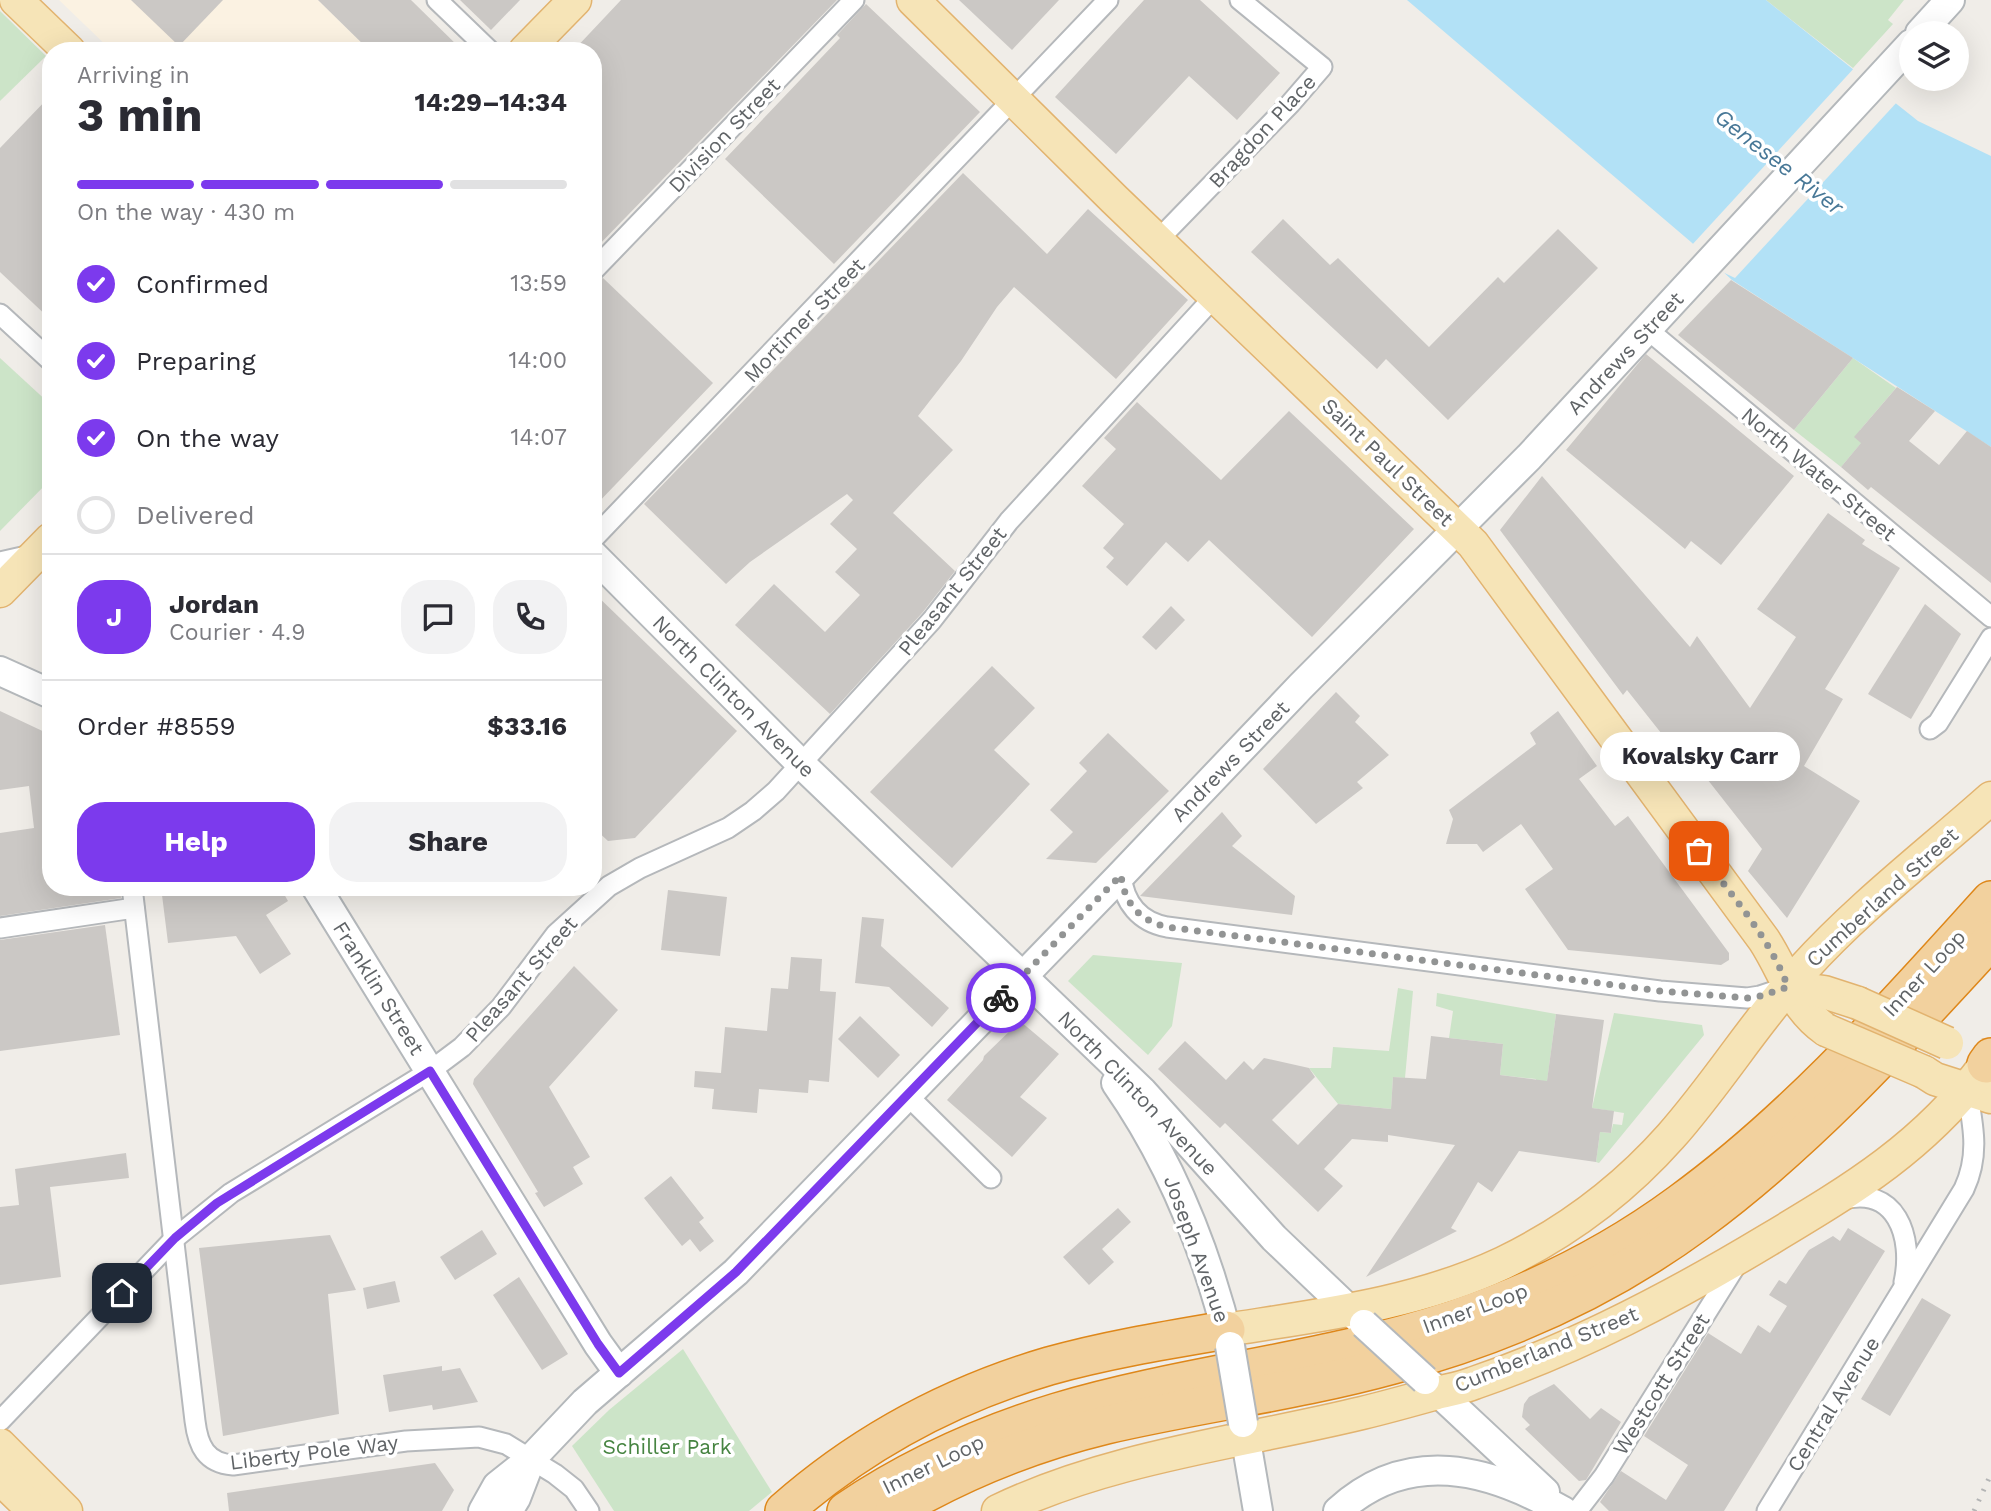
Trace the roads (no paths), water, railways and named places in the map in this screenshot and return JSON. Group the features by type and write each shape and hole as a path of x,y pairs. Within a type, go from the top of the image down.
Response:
{"highway":[{"name":"Inner Loop","path":"846,1511 923,1465 1025,1422 1131,1393 1342,1351 1429,1326 1522,1293 1586,1262 1679,1204 1742,1153 1861,1041 1991,901"},
{"name":"Inner Loop","path":"894,1511 969,1472 1037,1445 1118,1423 1394,1365 1502,1330 1602,1283 1697,1223 1772,1162 1886,1052 1991,940"},
{"path":"784,1511 824,1478 878,1441 937,1409 981,1390 1072,1360 1228,1338"}],"main road":[{"path":"16,0 60,42"},
{"path":"535,42 575,0"},
{"name":"Saint Paul Street","path":"913,0 1157,241 1459,529 1489,565 1764,940 1782,970 1788,987 1806,1014 1826,1030 1924,1072 1985,1075"},
{"path":"0,591 42,548"},
{"name":"Cumberland Street","path":"1228,1338 1357,1317 1471,1277 1534,1247 1594,1207 1622,1185 1672,1135 1814,957 1991,798"},
{"path":"1788,987 1825,992 1858,1003 1947,1043 1985,1075"},
{"name":"Cumberland Street","path":"998,1511 1077,1480 1244,1431 1363,1413 1432,1386 1474,1384 1588,1336 1664,1299 1742,1256 1876,1173 1911,1146 1985,1075"},
{"path":"0,1446 66,1511"},
{"path":"0,1478 34,1511"}],"street":[{"path":"437,0 481,42"},
{"name":"Division Street","path":"602,262 854,0"},
{"path":"1014,101 1108,0"},
{"name":"Bragdon Place","path":"1157,241 1290,104 1322,67 1240,0"},
{"path":"1931,21 1950,0"},
{"name":"Andrews Street","path":"483,1511 497,1486 531,1459 577,1410 729,1278 1301,686 1459,529 1899,58"},
{"name":"Mortimer Street","path":"602,530 1014,101"},
{"name":"Pleasant Street","path":"602,892 640,868 728,828 765,801 925,628 1009,521 1215,296"},
{"path":"0,314 42,353"},
{"name":"North Water Street","path":"1647,329 1991,617"},
{"path":"0,562 26,557 42,547"},
{"name":"North Clinton Avenue","path":"602,564 801,764 1161,1110 1274,1238 1564,1511"},
{"path":"1930,729 1938,723 1991,638"},
{"path":"0,671 42,690"},
{"path":"1121,875 1127,899 1149,922 1660,991 1747,998 1788,987"},
{"name":"Liberty Pole Way","path":"133,896 197,1436 202,1449 212,1460 226,1465 241,1465 406,1441 468,1436 499,1441 531,1459 573,1489 589,1511"},
{"name":"Franklin Street","path":"322,896 598,1344 619,1373"},
{"name":"Pleasant Street","path":"0,1421 175,1238 231,1193 430,1071 462,1047 501,1007 556,934 597,896"},
{"path":"0,928 134,908"},
{"name":"Joseph Avenue","path":"1066,1017 1139,1115 1162,1155 1206,1262 1228,1338 1258,1511"},
{"name":"Central Avenue","path":"1766,1511 1955,1207 1969,1180 1985,1075"},
{"path":"907,1095 991,1178"},
{"name":"Central Avenue","path":"1828,1204 1848,1198 1866,1197 1881,1202 1893,1212 1904,1231 1906,1245 1906,1271 1899,1296"},
{"name":"Westcott Street","path":"1577,1511 1604,1476 1742,1256"},
{"name":"Andrews Street","path":"508,1511 531,1459"},
{"path":"1338,1511 1358,1494 1382,1482 1407,1473 1444,1470 1472,1473 1507,1483 1564,1511"}],"water":[{"name":"Genesee River","path":"1407,0 1766,0 1918,121 1991,156 1991,447 1732,280"}],"railway":[{"path":"1974,1511 1991,1474"}],"place":[{"name":"Kovalsky Carr","path":"1699,851"}],"park label":[{"name":"Schiller Park","path":"667,1446"}]}
